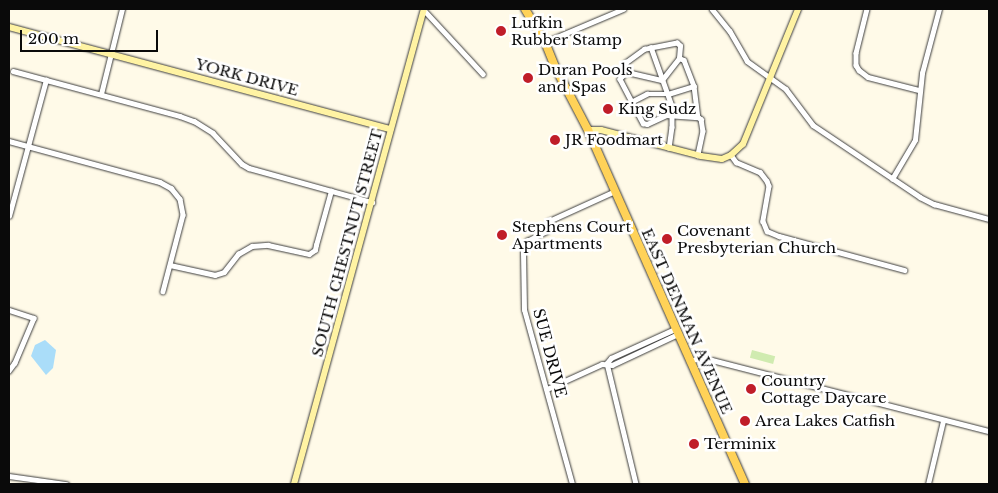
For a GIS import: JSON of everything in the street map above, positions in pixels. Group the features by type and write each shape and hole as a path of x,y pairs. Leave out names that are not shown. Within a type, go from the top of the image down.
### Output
{"main road":[{"name":"EAST DENMAN AVENUE","path":"525,9 545,42 555,67 588,130 676,331 746,484"}],"street":[{"path":"100,94 122,9"},
{"path":"545,42 619,9"},
{"path":"712,9 730,30 747,61 793,96 813,124 892,179 934,204 989,219"},
{"path":"588,130 601,130 698,155 722,159 731,155 743,144 798,9"},
{"path":"867,9 856,53 856,65 859,70 868,76 919,90"},
{"path":"892,179 915,140 918,122 919,90 938,9"},
{"path":"424,10 483,74"},
{"name":"SOUTH CHESTNUT STREET","path":"294,484 424,10"},
{"name":"YORK DRIVE","path":"9,27 391,129"},
{"path":"662,80 680,58 680,46 677,43 651,46 628,61 626,66 627,72 620,82 645,124 662,116 698,117"},
{"path":"651,46 668,94 673,115 669,148"},
{"path":"680,58 684,60 694,86 698,117 701,120 703,131 698,155"},
{"path":"13,71 194,121 213,133 242,164 249,168 372,202"},
{"path":"627,72 662,80"},
{"path":"9,216 46,80"},
{"path":"631,102 651,94 668,94 694,86"},
{"path":"9,141 160,182 171,188 180,200 183,215 163,291"},
{"path":"731,155 736,162 760,172 768,181 768,193 762,221 767,231 779,236 904,270"},
{"path":"170,265 215,275 224,272 238,254 252,246 268,245 309,254 316,245 331,191"},
{"name":"SUE DRIVE","path":"572,484 524,310 522,264 527,242 547,230 550,221 615,191"},
{"path":"9,310 34,318 15,363 9,371"},
{"path":"547,389 607,363 612,364 676,331"},
{"path":"690,361 704,358 943,421 989,431"},
{"path":"607,363 636,484"},
{"path":"928,484 943,421"},
{"path":"9,476 66,484"}],"green space":[{"path":"752,350 775,356 773,364 750,358"}],"water":[{"path":"45,340 56,350 53,368 46,375 31,356 35,345"}],"place":[{"name":"Lufkin Rubber Stamp","path":"501,31"},
{"name":"Duran Pools and Spas","path":"528,78"},
{"name":"King Sudz","path":"608,109"},
{"name":"JR Foodmart","path":"555,140"},
{"name":"Stephens Court Apartments","path":"502,235"},
{"name":"Covenant Presbyterian Church","path":"667,239"},
{"name":"Country Cottage Daycare","path":"751,389"},
{"name":"Area Lakes Catfish","path":"745,421"},
{"name":"Terminix","path":"694,444"}]}
